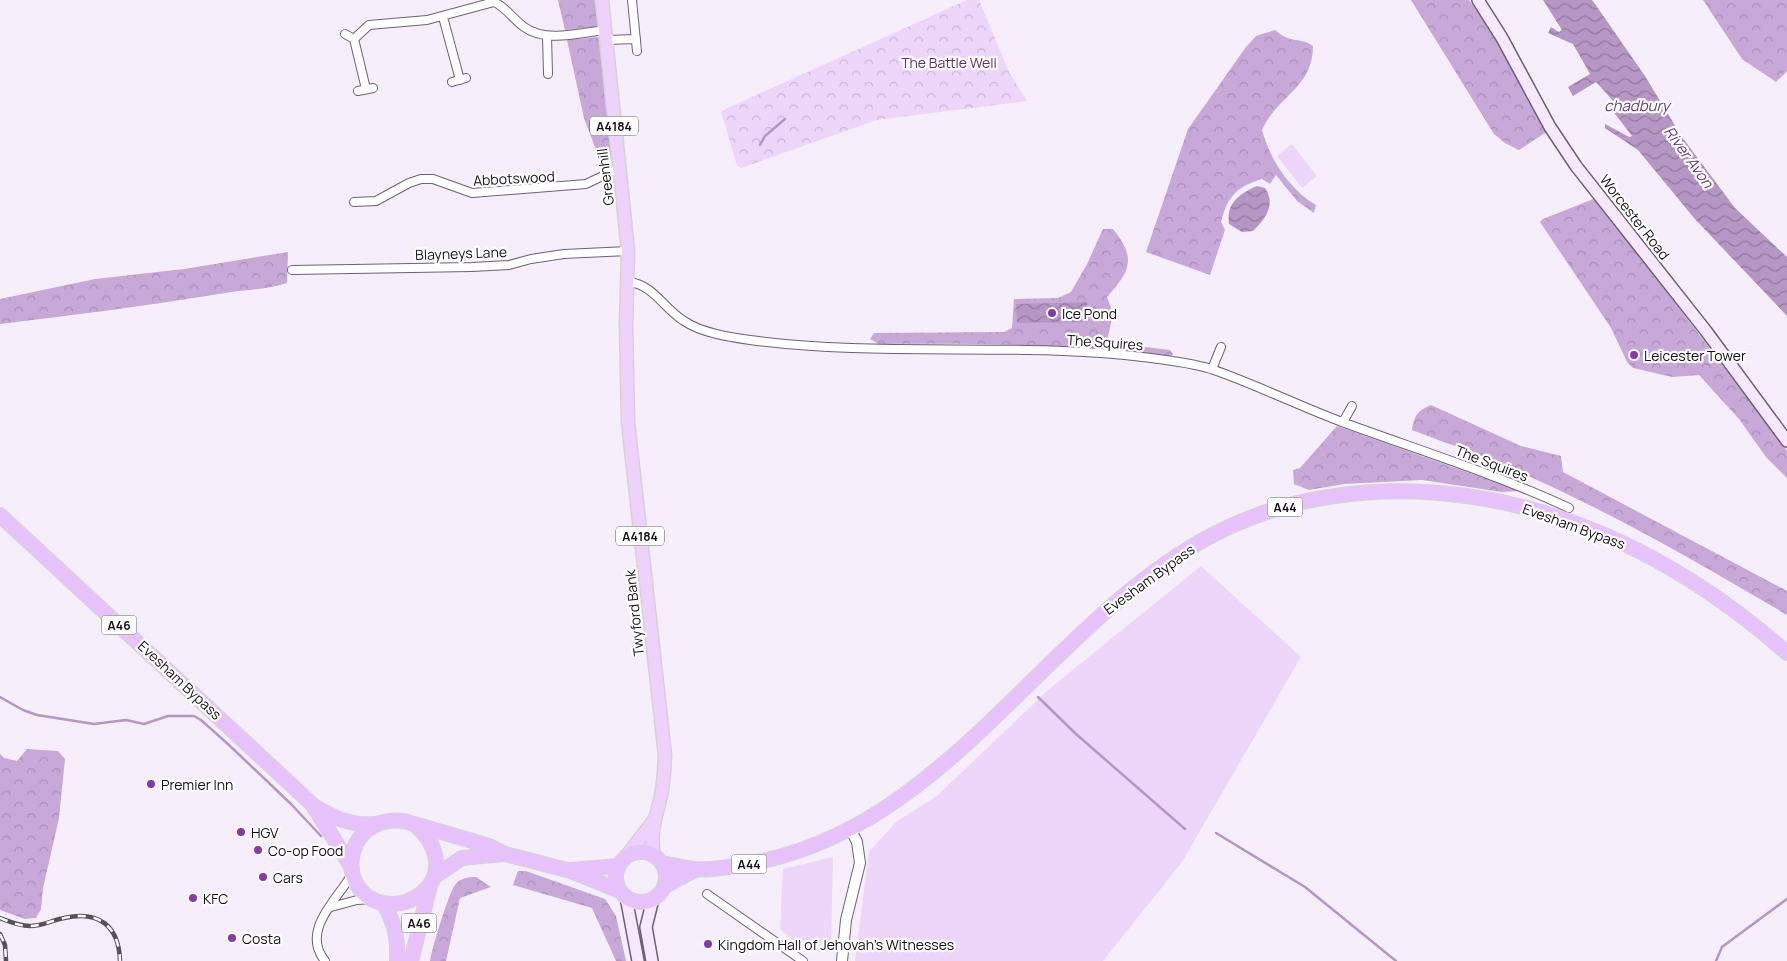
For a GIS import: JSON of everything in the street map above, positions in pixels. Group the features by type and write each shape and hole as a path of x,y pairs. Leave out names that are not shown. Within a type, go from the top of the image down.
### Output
{"highway":[{"name":"Evesham Bypass","path":"665,886 697,869 772,859 800,851 850,828 914,786 962,748 1109,606 1155,571 1199,542 1243,522 1276,509 1316,500 1364,492 1419,491 1486,499 1552,515 1632,547 1688,577 1728,604 1787,653"},
{"name":"Evesham Bypass","path":"0,515 314,806 342,821 362,825 375,824"},
{"path":"298,791 310,794 326,806 345,815 364,818 385,812 403,812 440,831"},
{"name":"Evesham Bypass","path":"314,806 352,870"},
{"path":"505,854 462,858 433,881 418,896 407,902 378,901 363,892 352,870 353,853 356,844 362,836 375,824 395,820 489,846 505,854 572,870 638,902 654,899 665,886 666,877 658,859 637,852 621,862 572,870"},
{"path":"415,825 431,841 435,853 433,881"},
{"name":"Evesham Bypass","path":"658,859 697,869"},
{"path":"621,862 616,878 623,894"},
{"name":"A46","path":"411,961 433,881"},
{"name":"A46","path":"378,901 390,914 396,930 397,961"}],"main road":[{"name":"Greenhill","path":"602,0 628,251"},
{"name":"Worcester Road","path":"1478,0 1502,38 1550,127 1576,166 1706,331 1787,440"},
{"name":"Twyford Bank","path":"628,251 629,282 626,326 628,422 665,755 660,798 654,820 652,839 658,859"},
{"name":"Twyford Bank","path":"621,862 654,820"},
{"path":"623,894 638,961"},
{"path":"652,961 646,927 654,899"}],"street":[{"path":"632,0 637,51"},
{"path":"354,39 368,25 443,17 494,2 501,5 533,33 547,36 606,35 636,39"},
{"path":"443,17 459,80"},
{"path":"345,34 354,39 365,89"},
{"path":"547,36 548,74"},
{"name":"Abbotswood","path":"354,202 376,200 421,179 433,179 466,193 472,193 586,184 619,168"},
{"name":"Blayneys Lane","path":"292,270 472,268 509,265 531,259 564,254 628,251"},
{"name":"The Squires","path":"629,282 643,284 650,289 664,305 684,322 702,329 748,339 853,349 1100,353 1150,358 1212,370 1343,422 1424,450 1569,508"},
{"path":"1212,370 1221,346"},
{"path":"1343,422 1352,406"},
{"path":"842,961 846,920 860,863 858,847 850,828"},
{"path":"325,961 317,940 319,923 331,907 352,870"},
{"path":"707,894 803,961"},
{"path":"331,907 357,900 378,901"}],"green space":[{"path":"558,0 597,0 600,26 565,30"},
{"name":"The Battle Well","path":"967,0 979,0 1009,72 1027,101 877,120 741,168 737,166 721,111"},
{"path":"1411,0 1469,0 1497,39 1548,131 1519,150 1505,143 1494,134"},
{"path":"1703,0 1787,0 1787,71 1776,82 1742,59"},
{"path":"1275,30 1281,35 1304,41 1313,46 1307,72 1301,82 1276,108 1262,130 1275,162 1297,191 1316,205 1314,213 1297,201 1276,175 1270,184 1262,179 1253,182 1240,189 1230,199 1221,222 1225,230 1210,275 1146,252 1188,129 1246,47 1256,36"},
{"path":"600,37 613,153 611,160 606,164 601,163 584,118 567,40"},
{"path":"1292,144 1317,176 1302,188 1277,156"},
{"path":"1596,198 1785,448 1787,451 1787,478 1766,457 1739,419 1699,375 1672,377 1633,368 1627,362 1611,328 1540,222 1543,219"},
{"path":"1103,229 1113,229 1121,239 1128,257 1128,264 1121,280 1107,297 1113,313 1108,337 1112,343 1170,350 1173,354 1170,357 1097,349 1024,345 879,344 870,339 874,333 1004,332 1012,328 1014,299 1058,298 1071,292 1087,264"},
{"path":"288,252 287,283 279,285 262,289 0,324 0,299 95,279 184,269"},
{"path":"1431,405 1521,446 1561,456 1563,472 1787,591 1787,615 1690,558 1590,505 1508,467 1412,430 1417,414"},
{"path":"1337,426 1520,491 1502,492 1422,480 1344,484 1309,490 1294,484 1293,470 1300,468"},
{"path":"1201,566 1301,657 1182,862 1103,961 855,961 869,852 896,822 937,796 1048,690"},
{"path":"27,749 58,751 65,759 59,818 43,888 41,909 36,918 25,919 0,910 0,754 4,758 17,761"},
{"path":"833,857 831,946 824,952 805,950 780,929 783,869"},
{"path":"518,871 526,871 605,899 616,916 626,961 616,961 592,908 513,885"},
{"path":"476,877 491,887 460,898 446,961 430,961 448,899 455,885 464,878"}],"water":[{"name":"chadbury","path":"1543,0 1592,0 1645,76 1682,137 1735,208 1787,257 1787,316 1694,218 1638,150 1605,128 1605,124 1629,137 1632,136 1609,106 1614,102 1596,82 1573,96 1568,87 1590,74 1573,44 1548,33 1551,27 1559,32 1562,30"},
{"path":"1257,186 1265,188 1268,194 1270,200 1268,211 1253,231 1242,232 1229,224 1230,210 1239,196"},
{"name":"Ice Pond","path":"1087,302 1087,322 1017,323 1016,304"}],"waterway":[{"path":"760,145 765,136 785,119"},
{"path":"0,697 23,710 37,715 94,724 126,720 144,724 168,716 194,716 229,745 291,804 321,836"},
{"path":"1038,697 1076,734 1185,829"},
{"path":"1216,833 1305,887 1396,961"},
{"path":"1716,961 1722,947 1787,899"}],"railway":[{"path":"0,918 18,925 30,926 76,916 87,916 97,919 105,923 116,938 120,961"},
{"path":"0,934 5,945 6,961"}],"place":[{"name":"Ice Pond","path":"1052,313"},
{"name":"Leicester Tower","path":"1634,355"},
{"name":"Premier Inn","path":"151,784"},
{"name":"HGV","path":"241,832"},
{"name":"Co-op Food","path":"258,850"},
{"name":"Cars","path":"263,877"},
{"name":"KFC","path":"193,898"},
{"name":"Costa","path":"232,938"},
{"name":"Kingdom Hall of Jehovah's Witnesses","path":"708,944"}],"water label":[{"name":"River Avon","path":"1689,157"}]}
